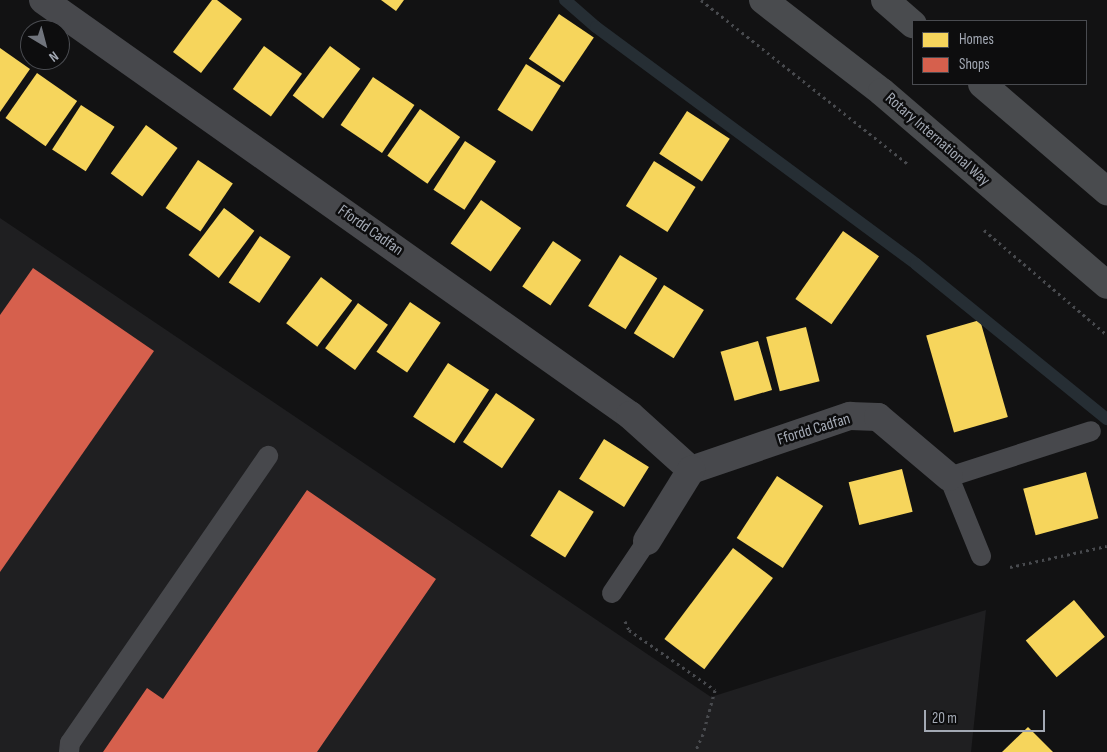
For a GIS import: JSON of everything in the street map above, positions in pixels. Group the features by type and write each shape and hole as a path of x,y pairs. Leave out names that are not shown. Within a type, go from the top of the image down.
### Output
{"main road":[{"name":"Rotary International Way","path":"763,0 882,92 1107,285"},
{"path":"885,0 912,23"},
{"path":"983,85 1107,191"}],"street":[{"name":"Ffordd Cadfan","path":"43,0 630,415 691,470 850,416 859,416 878,417 949,477"},
{"path":"647,541 691,470"}],"lane":[{"path":"981,556 949,477 1091,431"},
{"path":"69,752 70,743 268,456"},
{"path":"612,594 647,541"}],"path":[{"path":"701,0 912,168"},
{"path":"980,225 1107,335"},
{"path":"981,556 994,571 1107,546"},
{"path":"612,594 629,630 715,690 703,734 695,752"}],"shaded area":[{"path":"0,218 711,697 986,610 971,752 0,752"}],"building: Homes":[{"path":"212,0 217,0 242,19 201,73 173,52"},
{"path":"381,0 404,0 396,11"},
{"path":"559,14 594,37 564,82 529,59"},
{"path":"264,46 302,74 271,117 233,89"},
{"path":"330,46 360,69 323,118 293,96"},
{"path":"0,48 20,62 20,70 29,70 0,112"},
{"path":"526,64 561,86 532,132 497,110"},
{"path":"37,73 77,101 46,146 5,118"},
{"path":"373,77 414,105 382,153 341,125"},
{"path":"81,105 115,127 86,171 52,149"},
{"path":"420,109 460,137 427,184 387,156"},
{"path":"687,111 730,139 702,182 659,154"},
{"path":"146,125 178,148 142,196 111,174"},
{"path":"465,141 496,161 464,210 433,190"},
{"path":"198,160 233,183 200,232 166,208"},
{"path":"654,161 696,187 667,232 626,206"},
{"path":"481,200 521,228 491,272 451,243"},
{"path":"224,208 254,231 219,278 188,255"},
{"path":"843,231 879,256 831,324 795,299"},
{"path":"260,236 291,257 259,303 229,282"},
{"path":"553,241 581,260 550,306 522,287"},
{"path":"620,255 657,278 626,329 588,306"},
{"path":"321,277 352,300 317,347 286,323"},
{"path":"664,285 704,310 674,358 634,333"},
{"path":"410,302 441,323 407,372 376,352"},
{"path":"358,303 388,325 355,370 325,348"},
{"path":"980,320 1008,417 954,433 926,335"},
{"path":"806,327 820,381 780,391 766,337"},
{"path":"758,341 772,390 735,401 721,352"},
{"path":"448,363 489,390 454,443 413,417"},
{"path":"496,393 535,419 502,468 463,442"},
{"path":"604,439 649,467 624,507 579,479"},
{"path":"902,469 913,512 859,525 849,482"},
{"path":"1086,472 1098,518 1036,535 1023,489"},
{"path":"777,476 823,506 783,568 737,538"},
{"path":"559,490 594,512 565,558 530,536"},
{"path":"733,548 773,578 704,669 664,639"},
{"path":"1074,600 1105,637 1057,677 1026,640"},
{"path":"1028,727 1053,752 1002,752"}],"building: Shops":[{"path":"33,268 154,351 0,572 0,315"},
{"path":"307,490 436,579 317,752 103,752 147,688 163,699"}],"waterway":[{"path":"565,0 596,27 916,264 1107,419"}]}
